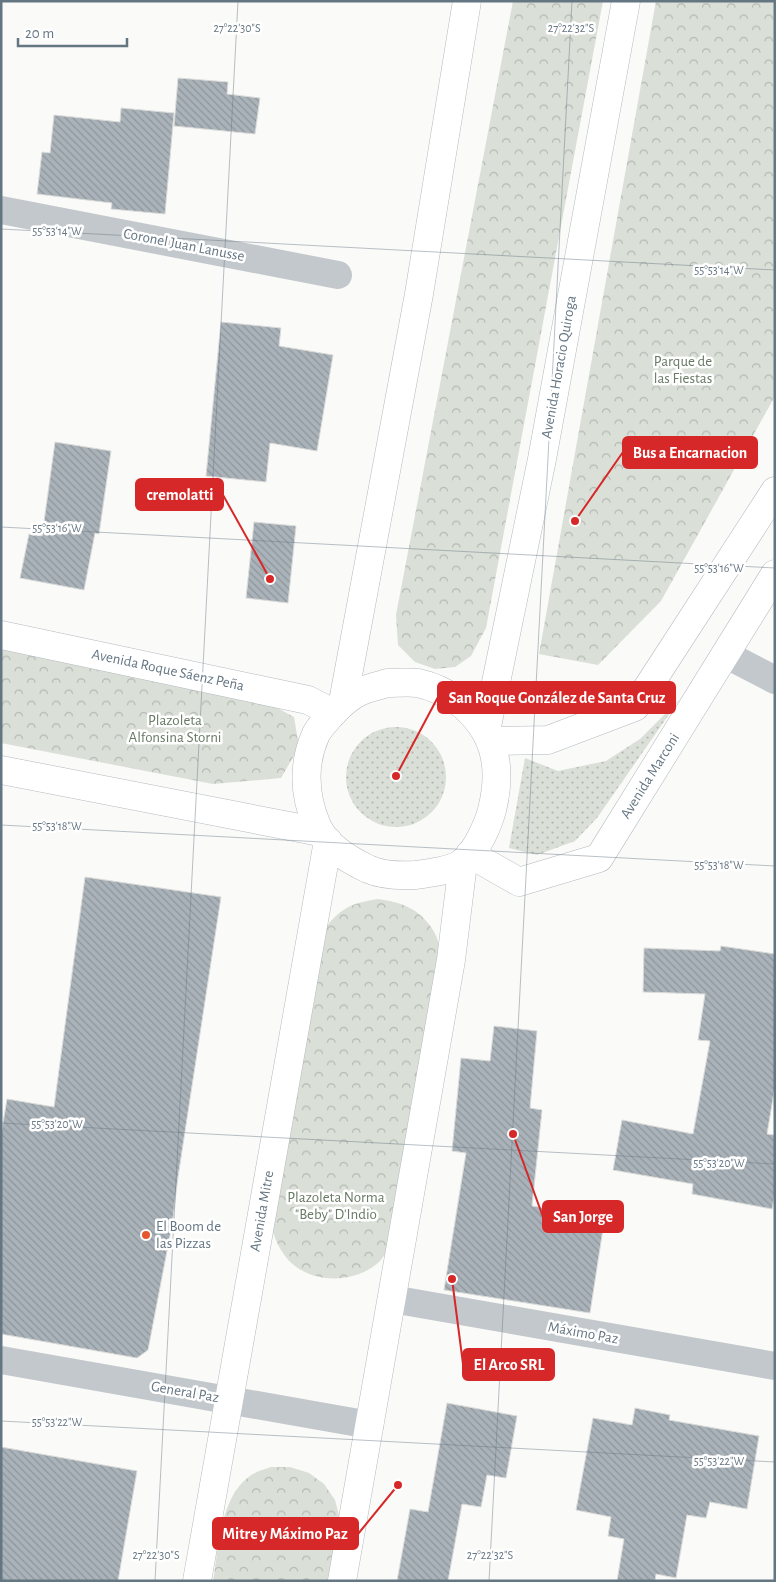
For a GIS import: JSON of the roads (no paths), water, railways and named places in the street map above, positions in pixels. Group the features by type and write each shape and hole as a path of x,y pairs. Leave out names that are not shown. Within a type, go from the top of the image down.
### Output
{"main road":[{"path":"338,708 419,294 467,1"},
{"name":"Avenida Horacio Quiroga","path":"489,736 626,1"},
{"path":"489,736 548,740 635,706 775,491"},
{"name":"Avenida Marconi","path":"466,859 519,882 599,858 775,574"},
{"name":"Avenida Roque Sáenz Peña","path":"1,635 338,708"},
{"path":"342,1581 451,960 466,859 480,840 490,816 497,790 497,763 489,736 471,712 447,694 418,683 387,683 359,692 338,708 316,733 307,760 306,789 313,817 324,836 349,860 375,872 403,876 431,873 466,859"},
{"path":"1,770 324,836"},
{"name":"Avenida Mitre","path":"197,1581 324,836"}],"street":[{"name":"Coronel Juan Lanusse","path":"1,210 338,275"},
{"path":"725,654 775,680"},
{"name":"Máximo Paz","path":"392,1299 775,1366"},
{"name":"General Paz","path":"1,1360 370,1424"}],"place":[{"name":"Bus a Encarnacion","path":"575,521"},
{"name":"cremolatti","path":"270,579"},
{"name":"San Roque González de Santa Cruz","path":"396,776"},
{"name":"San Jorge","path":"513,1134"},
{"name":"El Boom de las Pizzas","path":"146,1235"},
{"name":"El Arco SRL","path":"452,1279"},
{"name":"Mitre y Máximo Paz","path":"398,1485"}],"park label":[{"name":"Parque de las Fiestas","path":"683,370"},
{"name":"Plazoleta Alfonsina Storni","path":"175,728"},
{"name":"Plazoleta Norma \"Beby\" D'Indio","path":"336,1206"}]}
